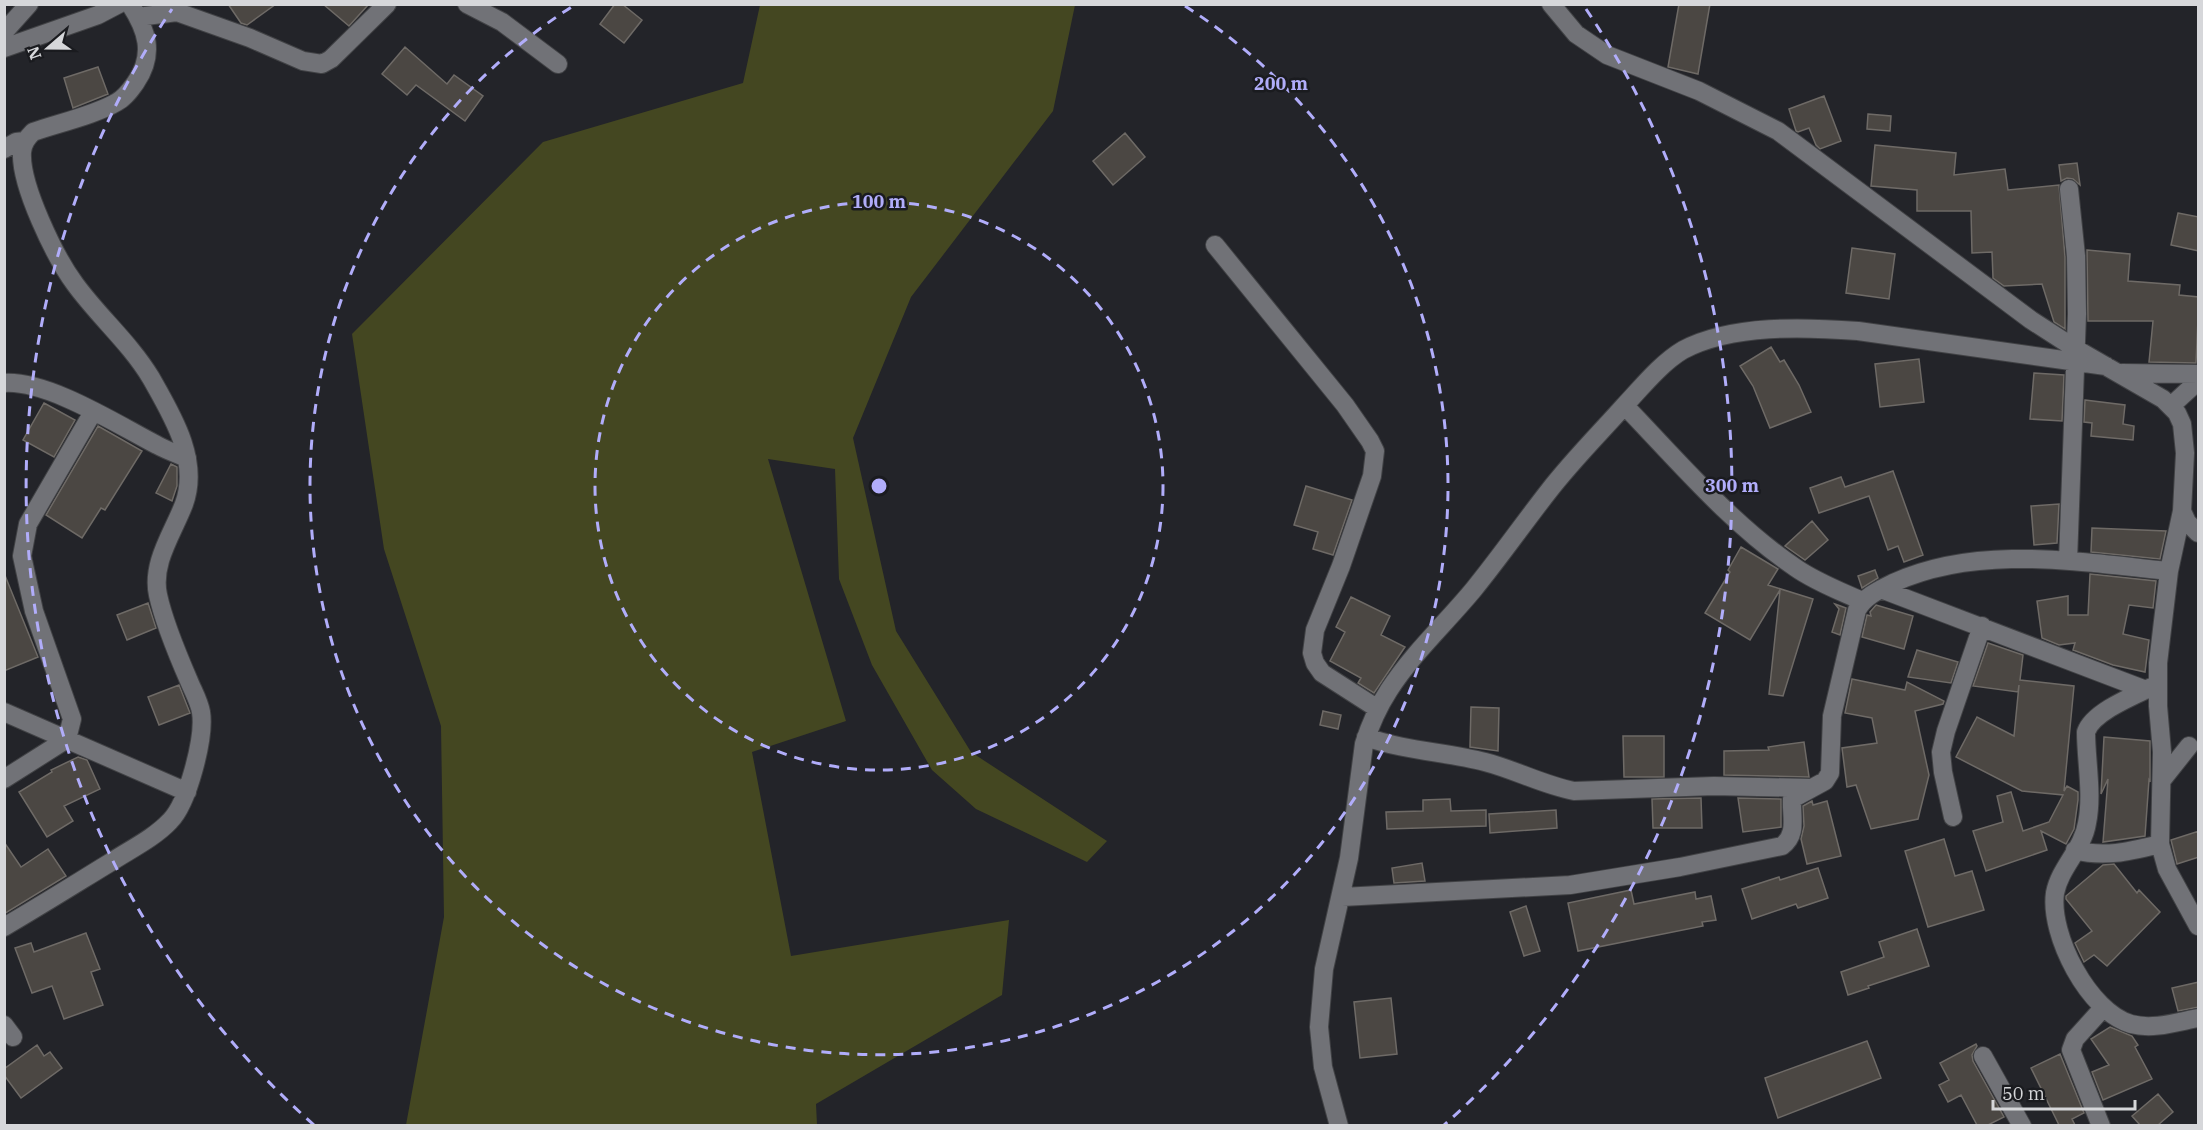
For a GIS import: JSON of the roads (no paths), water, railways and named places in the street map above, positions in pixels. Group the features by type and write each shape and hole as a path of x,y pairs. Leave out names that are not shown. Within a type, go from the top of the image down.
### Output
{"street":[{"path":"13,45 87,19 118,4"},
{"path":"4,927 140,844 174,816 187,792 198,748 201,713 163,611 157,581 158,569 167,542 184,502 189,470 187,458 176,427 150,377 131,350 75,284 54,247 35,208 26,177 22,161 25,141 33,132 111,105 129,92 144,67 149,49 147,35 134,11 177,12 314,64 322,64 332,59 387,4"},
{"path":"468,4 502,22 558,64"},
{"path":"1551,4 1575,34 1607,55 1699,91 1778,131 2076,356"},
{"path":"13,45 27,6"},
{"path":"4,32 27,6"},
{"path":"4,149 16,142 25,141"},
{"path":"2068,561 2076,356 2076,256 2069,189"},
{"path":"1215,245 1345,405 1375,451 1372,476 1341,566 1315,630 1312,653 1314,663 1322,673 1378,709"},
{"path":"1339,1125 1323,1067 1318,1027 1324,969 1342,897 1366,737 1378,709 1405,667 1510,545 1550,490 1625,406 1678,353 1699,344 1755,331 1818,328 1858,331 2076,356 2113,370 2171,406 2182,424 2185,472 2182,511 2169,571 2158,663 2152,687 2162,738 2160,844 2167,869 2199,926"},
{"path":"2113,370 2199,374"},
{"path":"2171,406 2199,381"},
{"path":"4,383 19,383 60,396 159,447 187,458"},
{"path":"1625,406 1716,499 1775,554 1798,570 1862,601"},
{"path":"4,779 68,740 72,719 34,611 22,556 28,524 93,412"},
{"path":"2182,511 2187,522 2199,533"},
{"path":"1342,897 1570,885 1680,867 1782,846 1791,837 1792,799 1824,781 1830,773 1832,716 1857,610 1862,601 1881,589 1931,568 1979,561 2068,561 2169,571"},
{"path":"1881,589 2152,687"},
{"path":"1953,816 1941,752 1982,626"},
{"path":"2152,687 2104,712 2088,724 2086,732 2087,824 2058,881 2054,903 2056,922 2062,942 2074,967 2095,1000 2103,1008 2121,1020 2142,1026 2165,1025 2199,1018"},
{"path":"4,712 187,792"},
{"path":"1366,737 1393,746 1499,766 1557,788 1574,791 1714,786 1811,788"},
{"path":"2162,738 2176,740 2194,749 2162,780"},
{"path":"2075,850 2100,855 2160,844"},
{"path":"2101,1125 2071,1050 2075,1039 2103,1008"},
{"path":"4,1019 7,1029"},
{"path":"1983,1056 2022,1125"}]}
